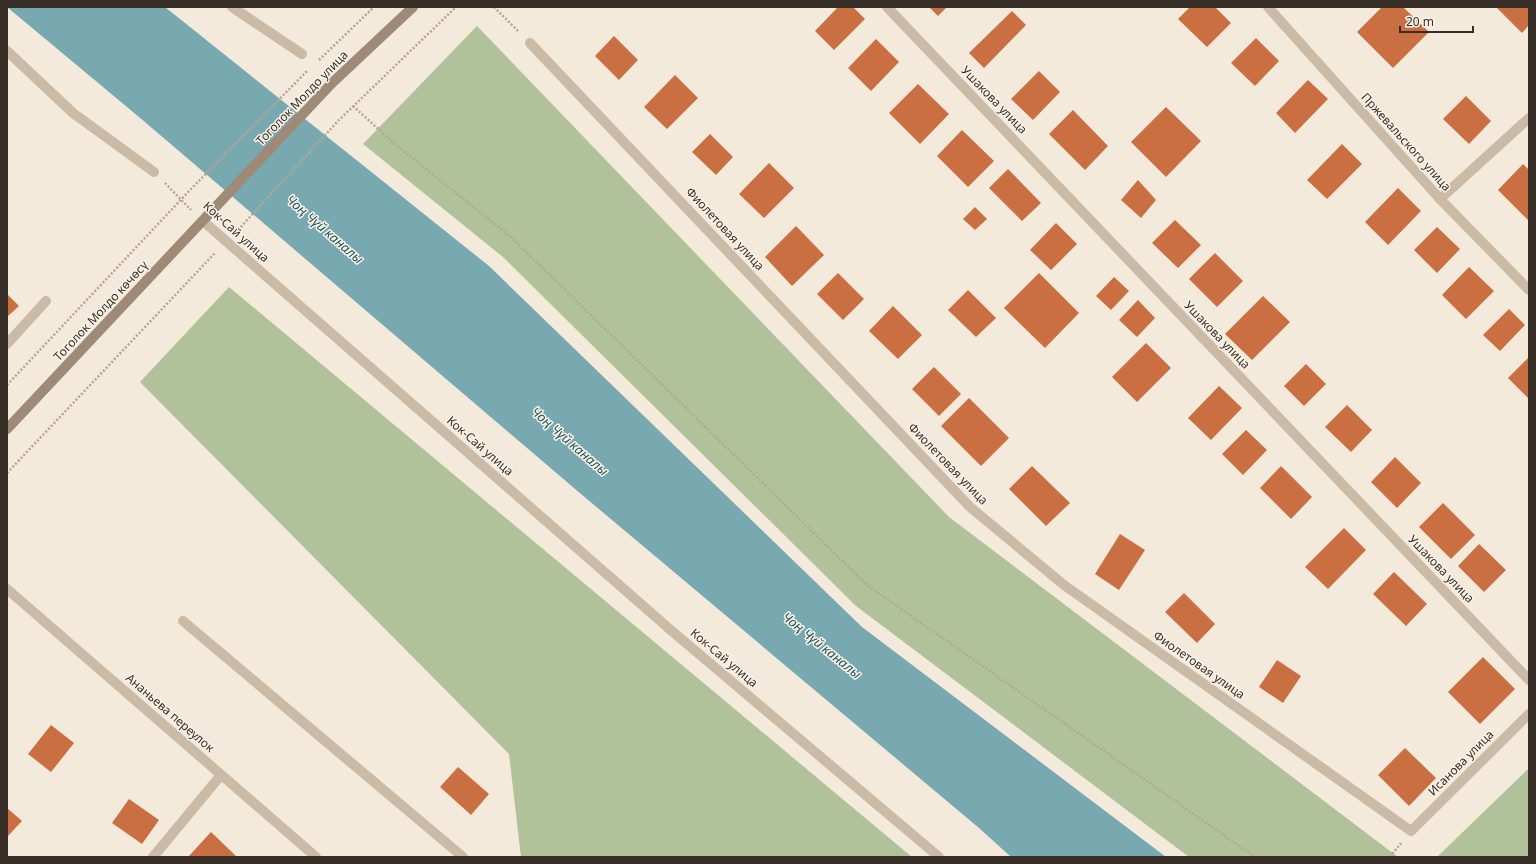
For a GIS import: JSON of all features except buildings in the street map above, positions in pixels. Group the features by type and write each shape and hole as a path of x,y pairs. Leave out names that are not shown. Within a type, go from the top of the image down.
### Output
{"main road":[{"name":"Тоголок Молдо улица","path":"213,210 324,92 413,7"},
{"name":"Тоголок Молдо көчөсү","path":"7,429 213,210"}],"street":[{"path":"232,7 302,54"},
{"name":"Ушакова улица","path":"887,7 1529,680"},
{"name":"Пржевальского улица","path":"1268,7 1440,199 1529,290"},
{"name":"Фиолетовая улица","path":"530,43 970,507 1064,585 1411,831"},
{"path":"7,51 73,112 154,172"},
{"path":"1440,199 1529,118"},
{"name":"Кок-Сай улица","path":"203,221 673,632 939,857"},
{"path":"7,344 46,301"},
{"name":"Ананьева переулок","path":"7,589 316,857"},
{"path":"183,621 463,857"},
{"name":"Исанова улица","path":"1411,831 1529,714"},
{"path":"153,857 221,775"}],"path":[{"path":"7,385 190,190 302,76 374,7"},
{"path":"7,473 235,233 338,121 456,7"},
{"path":"494,7 530,43"},
{"path":"302,54 314,65"},
{"path":"353,106 396,145 517,244 867,584 1255,857"},
{"name":"Кок-Сай улица","path":"154,172 203,221"}],"green space":[{"path":"477,26 949,517 1398,857 1189,857 856,606 503,257 363,144"},
{"path":"229,287 912,857 521,857 509,754 140,382"},
{"path":"1529,768 1529,857 1437,857"}],"water":[{"name":"Чоң Чүй каналы","path":"7,7 165,7 489,266 862,627 1166,857 1011,857 979,828 581,494 139,117"}]}
